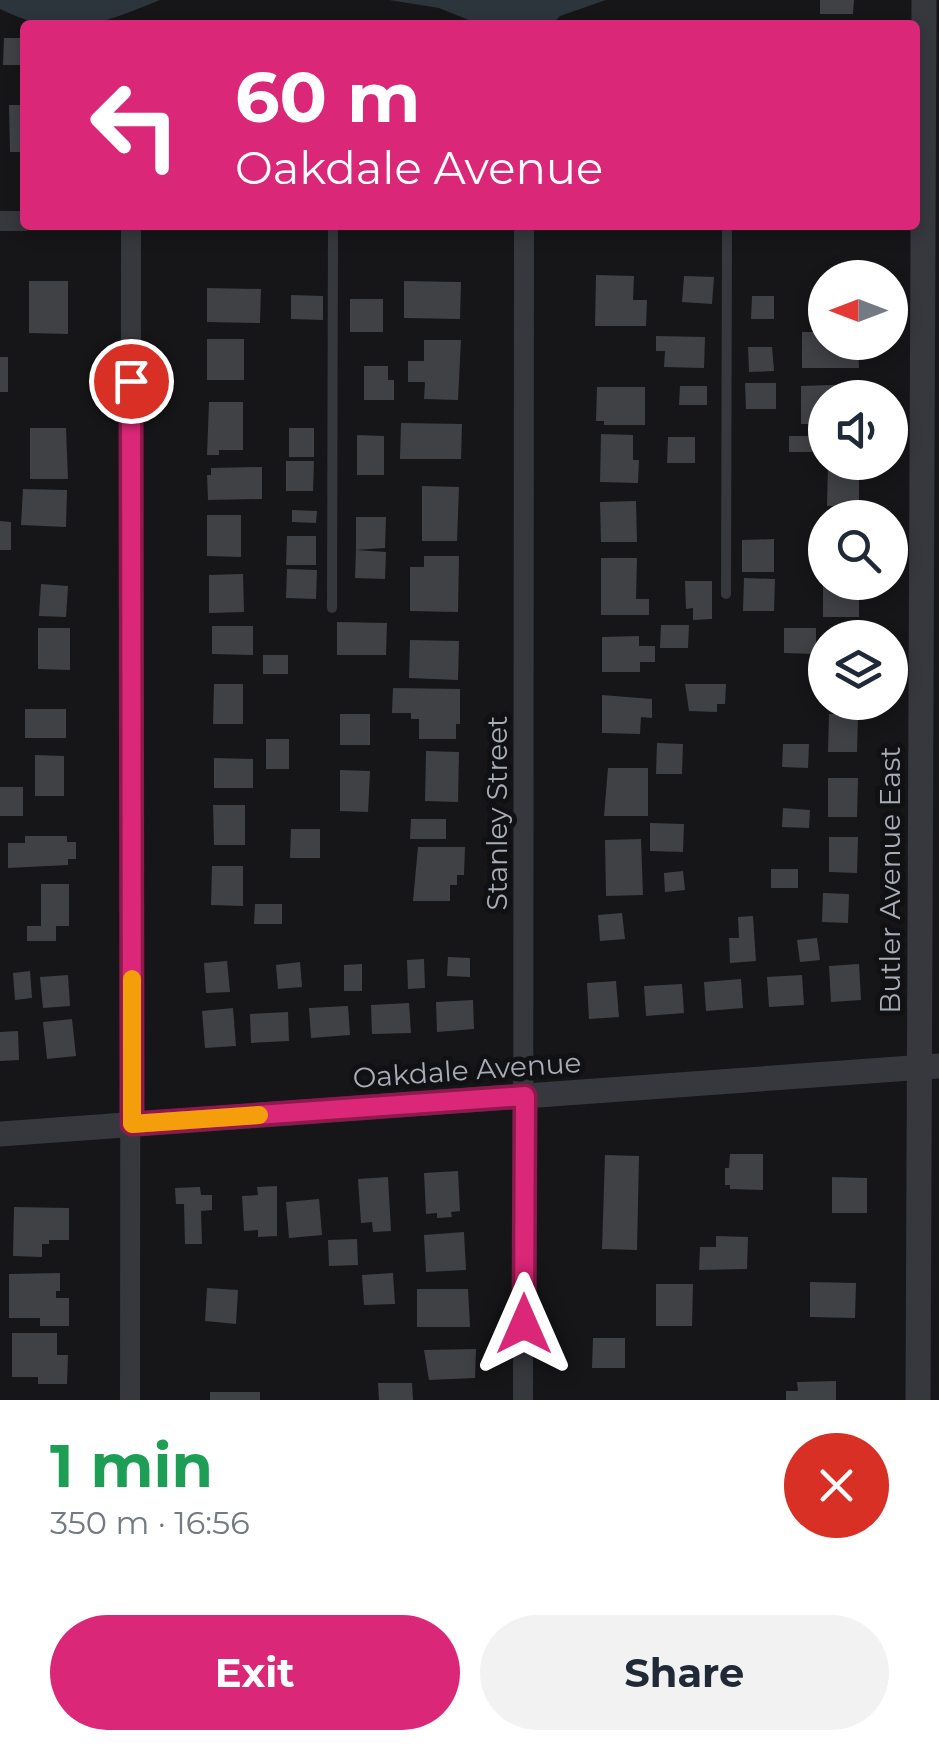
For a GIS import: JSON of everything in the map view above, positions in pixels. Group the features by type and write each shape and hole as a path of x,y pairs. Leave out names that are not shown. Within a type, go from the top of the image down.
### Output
{"street":[{"name":"Butler Avenue East","path":"920,178 924,0"},
{"path":"130,1400 131,230"},
{"name":"Stanley Street","path":"523,1400 524,230"},
{"name":"Butler Avenue East","path":"918,1400 929,1066 919,230"},
{"name":"Oakdale Avenue","path":"0,1134 929,1066"}],"lane":[{"path":"332,608 334,230"},
{"path":"726,594 727,230"}],"shaded area":[{"path":"0,0 160,0 105,20 27,20 0,9"},
{"path":"389,0 606,0 556,20 469,20 439,8"}],"building":[{"path":"820,0 854,0 853,14 820,14"},
{"path":"4,38 20,38 20,65 3,65"},
{"path":"9,105 20,105 20,152 10,152"},
{"path":"596,275 634,276 633,300 647,300 646,326 595,326"},
{"path":"684,276 714,277 712,304 682,302"},
{"path":"29,281 68,281 68,334 29,333"},
{"path":"404,281 461,282 460,319 404,318"},
{"path":"207,288 261,289 260,323 207,322"},
{"path":"291,295 323,296 323,320 291,319"},
{"path":"752,296 774,296 774,319 751,319"},
{"path":"350,299 383,299 383,332 350,332"},
{"path":"802,332 808,332 808,360 859,360 859,368 802,368"},
{"path":"656,336 705,337 704,368 664,367 665,351 656,351"},
{"path":"207,339 244,339 244,380 207,380"},
{"path":"424,340 461,340 458,400 424,399 425,382 408,382 408,361 424,361"},
{"path":"748,347 772,347 774,371 749,372"},
{"path":"0,357 8,357 8,392 0,392"},
{"path":"364,366 388,366 388,380 394,380 394,400 364,400"},
{"path":"745,383 776,383 776,409 746,409"},
{"path":"680,386 707,386 707,405 679,405"},
{"path":"801,386 808,386 808,424 801,424"},
{"path":"597,387 645,387 645,425 604,425 604,421 596,421"},
{"path":"209,402 243,402 243,450 219,450 219,455 207,455"},
{"path":"401,423 462,424 461,459 400,459"},
{"path":"30,428 66,428 68,479 30,479"},
{"path":"289,428 314,428 314,457 289,457"},
{"path":"601,434 633,435 633,460 639,460 638,483 600,482"},
{"path":"357,435 384,436 384,475 357,475"},
{"path":"789,436 808,436 808,452 789,452"},
{"path":"668,437 695,437 695,463 667,463"},
{"path":"286,461 314,461 313,491 286,491"},
{"path":"262,467 262,499 208,500 207,475 211,475 211,468"},
{"path":"828,480 859,480 859,500 827,500"},
{"path":"422,486 459,487 457,541 422,541"},
{"path":"23,489 67,490 66,527 21,525"},
{"path":"636,501 637,542 601,542 600,502"},
{"path":"292,510 317,511 316,523 292,522"},
{"path":"207,515 241,515 241,557 207,556"},
{"path":"356,517 386,517 385,548 356,550"},
{"path":"0,521 11,522 11,550 0,550"},
{"path":"287,536 316,536 316,565 286,565"},
{"path":"774,539 774,572 742,572 742,540"},
{"path":"356,550 386,552 385,579 355,578"},
{"path":"424,556 459,556 458,612 410,611 410,567 424,567"},
{"path":"601,558 637,558 636,599 649,599 649,615 601,615"},
{"path":"287,569 317,570 316,599 286,598"},
{"path":"243,574 244,612 209,613 209,575"},
{"path":"744,578 775,579 774,611 743,611"},
{"path":"685,581 712,581 712,619 693,620 693,608 686,609"},
{"path":"41,584 68,586 66,617 39,616"},
{"path":"823,600 859,600 859,617 823,617"},
{"path":"337,622 387,623 386,655 337,655"},
{"path":"661,625 689,625 688,648 660,648"},
{"path":"212,626 253,626 253,655 212,654"},
{"path":"38,628 70,628 70,670 38,669"},
{"path":"784,628 808,628 808,654 784,653"},
{"path":"639,636 639,646 655,646 655,662 640,662 640,672 602,672 602,637"},
{"path":"410,640 459,641 458,680 409,678"},
{"path":"263,655 288,655 288,674 263,674"},
{"path":"214,684 243,684 243,724 213,724"},
{"path":"685,684 726,684 725,704 717,704 717,712 689,711"},
{"path":"393,688 460,689 456,739 419,739 419,719 411,719 411,713 392,713"},
{"path":"602,695 652,699 652,718 641,717 640,734 602,733"},
{"path":"25,709 66,709 66,738 25,738"},
{"path":"340,714 370,714 370,745 340,745"},
{"path":"829,720 858,720 857,752 828,752"},
{"path":"266,739 289,739 289,769 266,769"},
{"path":"657,743 683,744 682,774 656,774"},
{"path":"783,744 809,744 808,768 782,767"},
{"path":"426,751 459,752 458,802 425,801"},
{"path":"35,755 64,756 64,796 35,796"},
{"path":"214,758 253,759 253,788 214,788"},
{"path":"608,768 648,768 648,816 604,816"},
{"path":"340,770 370,771 368,812 340,811"},
{"path":"828,778 858,778 857,817 828,817"},
{"path":"0,787 23,787 23,816 0,816"},
{"path":"213,805 245,805 245,845 214,845"},
{"path":"783,808 810,810 809,828 782,827"},
{"path":"411,819 446,819 446,839 410,839"},
{"path":"650,823 684,824 683,852 650,851"},
{"path":"291,829 320,829 320,858 290,858"},
{"path":"25,836 67,836 67,842 76,842 76,859 68,859 68,865 8,868 8,843 25,843"},
{"path":"829,837 858,837 857,873 829,872"},
{"path":"641,839 643,895 606,896 605,840"},
{"path":"418,847 465,847 464,875 457,875 457,885 450,885 450,901 413,901"},
{"path":"212,866 243,866 243,906 211,905"},
{"path":"771,869 798,869 798,888 771,888"},
{"path":"683,871 685,890 665,892 664,873"},
{"path":"41,884 69,884 69,926 56,926 56,941 27,941 27,926 41,926"},
{"path":"823,893 849,894 848,923 822,922"},
{"path":"255,904 282,904 282,924 254,924"},
{"path":"622,913 625,939 600,941 598,915"},
{"path":"753,916 756,961 730,963 729,938 739,938 738,917"},
{"path":"817,938 820,960 800,962 797,940"},
{"path":"448,957 470,958 470,977 447,976"},
{"path":"424,959 425,988 408,989 407,960"},
{"path":"227,961 230,992 206,993 204,963"},
{"path":"300,962 302,987 278,989 276,965"},
{"path":"362,964 362,991 344,991 344,965"},
{"path":"859,964 861,1000 831,1002 829,966"},
{"path":"30,971 32,998 15,1000 13,973"},
{"path":"68,975 70,1006 43,1008 40,977"},
{"path":"802,975 804,1005 769,1007 767,977"},
{"path":"741,979 743,1008 706,1011 704,982"},
{"path":"616,981 619,1017 589,1019 587,983"},
{"path":"682,984 684,1013 646,1016 644,986"},
{"path":"473,1000 474,1029 437,1032 436,1002"},
{"path":"409,1003 411,1033 372,1034 371,1005"},
{"path":"348,1006 350,1035 311,1038 309,1008"},
{"path":"233,1008 236,1046 205,1048 202,1011"},
{"path":"288,1012 289,1041 251,1043 250,1014"},
{"path":"72,1019 76,1056 47,1059 43,1022"},
{"path":"18,1031 19,1060 0,1061 0,1032"},
{"path":"730,1154 763,1154 763,1190 730,1189 730,1185 725,1185"},
{"path":"605,1155 639,1156 637,1250 602,1249"},
{"path":"458,1171 460,1211 451,1212 452,1217 426,1214 424,1173"},
{"path":"388,1177 391,1231 373,1232 372,1222 361,1223 358,1179"},
{"path":"832,1177 867,1178 867,1213 832,1213"},
{"path":"277,1186 277,1236 258,1237 258,1230 244,1231 242,1196 258,1195 257,1187"},
{"path":"200,1187 201,1195 212,1195 212,1210 201,1211 202,1244 185,1244 184,1204 176,1204 175,1188"},
{"path":"319,1199 322,1235 289,1238 286,1202"},
{"path":"14,1207 69,1208 69,1240 42,1244 42,1257 13,1256"},
{"path":"464,1232 466,1270 426,1272 424,1235"},
{"path":"716,1236 748,1237 747,1269 699,1270 700,1247 716,1247"},
{"path":"357,1239 358,1265 329,1266 328,1240"},
{"path":"60,1273 56,1298 69,1298 69,1326 40,1326 40,1318 9,1318 9,1274"},
{"path":"393,1273 395,1304 364,1305 362,1275"},
{"path":"810,1282 856,1283 855,1318 810,1317"},
{"path":"656,1284 693,1284 692,1326 656,1326"},
{"path":"207,1288 238,1290 236,1324 205,1321"},
{"path":"417,1289 468,1289 470,1327 417,1327"},
{"path":"12,1333 57,1333 57,1355 68,1355 67,1384 38,1384 38,1377 12,1377"},
{"path":"593,1338 625,1338 625,1368 592,1368"},
{"path":"476,1349 475,1378 429,1380 424,1350"},
{"path":"836,1381 836,1400 786,1400 786,1391 798,1391 797,1382"},
{"path":"378,1383 412,1383 413,1400 379,1400"},
{"path":"210,1392 260,1392 260,1400 210,1400"}],"slow traffic":[{"path":"132,979 132,1124 259,1115"}],"route":[{"path":"131,381 132,1124 525,1096 524,1324"}]}
